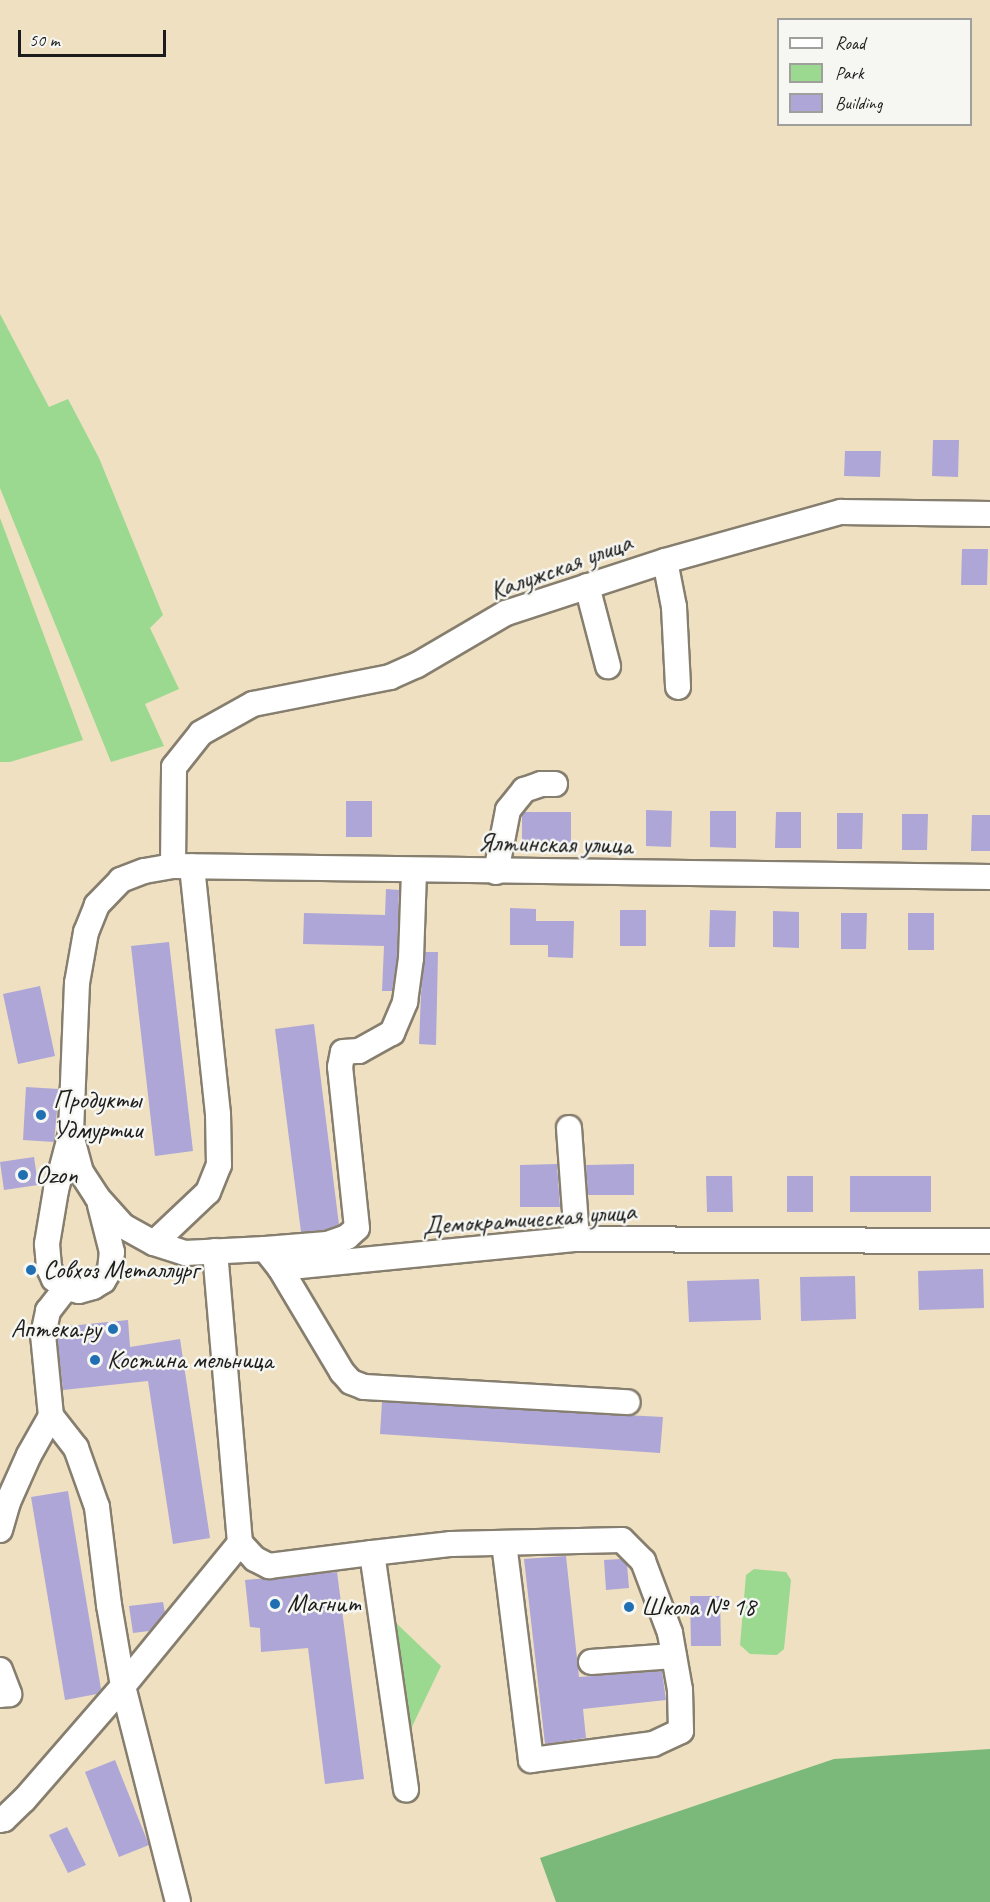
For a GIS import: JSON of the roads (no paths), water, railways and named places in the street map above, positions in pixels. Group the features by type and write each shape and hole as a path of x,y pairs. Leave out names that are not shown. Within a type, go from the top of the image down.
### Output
{"street":[{"name":"Калужская улица","path":"154,1243 208,1192 219,1165 218,1114 182,866 174,767 201,733 253,704 390,676 417,665 506,613 665,561 841,512 990,514"},
{"path":"665,561 674,607 678,687"},
{"path":"587,586 606,650 608,666"},
{"path":"496,872 508,810 524,790 541,784 555,784"},
{"name":"Ялтинская улица","path":"71,1134 77,983 86,932 97,905 121,880 144,871 182,866 414,871 990,877"},
{"path":"414,871 411,957 405,1002 392,1033 359,1051 344,1052 340,1067 357,1228 347,1237 273,1258 342,1372 351,1382 364,1387 628,1402"},
{"path":"569,1128 577,1239"},
{"path":"71,1134 81,1172 97,1197 111,1241 112,1252 110,1270 103,1281 79,1291 66,1288 54,1279 49,1268 47,1245 56,1190 71,1134"},
{"name":"Демократическая улица","path":"97,1197 123,1226 154,1243 185,1253 215,1251 273,1258 577,1239 990,1241"},
{"path":"215,1251 240,1543 255,1559 269,1566 451,1544 622,1540 644,1561 670,1633 680,1690 681,1731 653,1744 531,1760 504,1544"},
{"path":"66,1288 48,1311 43,1335 51,1416 76,1448 97,1507 109,1605 123,1686 178,1902"},
{"path":"0,1530 8,1502 29,1455 51,1416"},
{"path":"0,1820 24,1800 123,1686 240,1543"},
{"path":"372,1553 406,1790"},
{"path":"591,1662 674,1656"},
{"path":"0,1670 9,1694 0,1695"}],"place":[{"name":"Продукты Удмуртии","path":"41,1115"},
{"name":"Ozon","path":"23,1175"},
{"name":"Совхоз Металлург","path":"31,1270"},
{"name":"Аптека.ру","path":"113,1329"},
{"name":"Костина мельница","path":"95,1360"},
{"name":"Магнит","path":"275,1604"},
{"name":"Школа № 18","path":"629,1607"}]}
